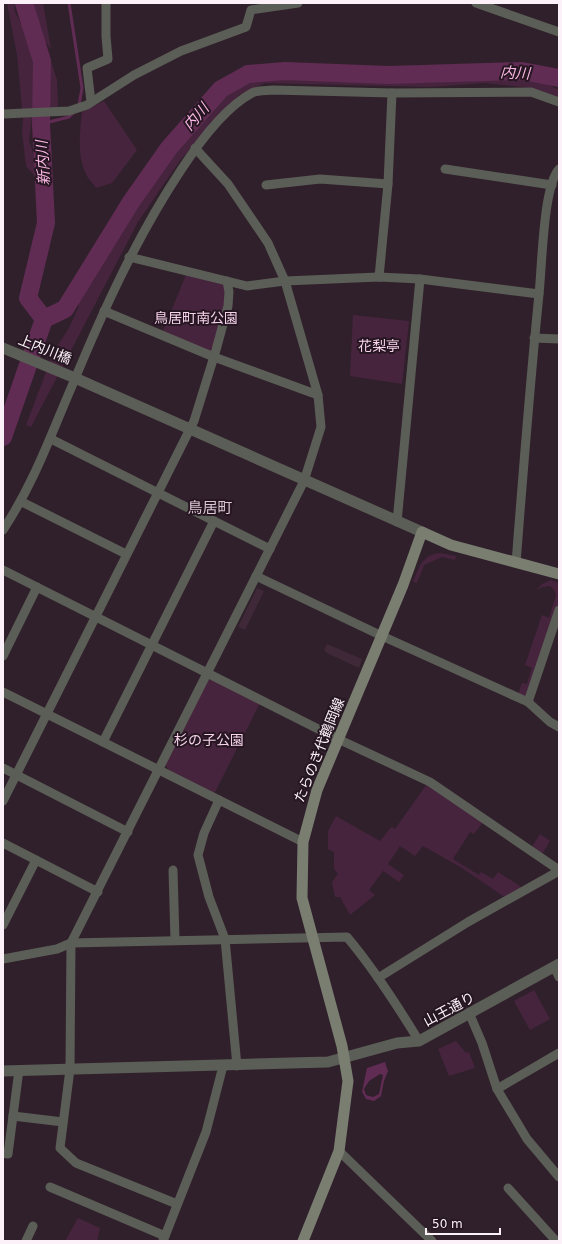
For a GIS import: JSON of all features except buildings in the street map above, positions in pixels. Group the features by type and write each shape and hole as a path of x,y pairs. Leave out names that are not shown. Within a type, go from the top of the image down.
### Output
{"main road":[{"path":"422,532 451,545 559,574"},
{"name":"たらのき代鶴岡線","path":"303,1241 339,1151 348,1081 344,1059 302,898 303,842 312,802 382,636 422,532"}],"street":[{"path":"91,102 87,68 108,59 106,3"},
{"path":"7,114 69,111 91,102 134,75 181,51 246,27 251,10 298,3"},
{"path":"481,4 559,32"},
{"path":"3,530 22,502 51,439 71,376 129,257 158,205 196,148 235,104 254,92 273,90 322,90 392,93 531,92 559,102"},
{"path":"379,277 388,184 392,93"},
{"path":"177,1204 76,1163 60,1148 70,1069 71,943 304,481 321,427 318,395 285,281 264,236 228,184 196,148"},
{"path":"445,169 552,185"},
{"path":"516,563 534,338 548,205 554,174 559,169"},
{"path":"266,185 320,179 388,184"},
{"path":"129,257 247,286 285,281 379,277 420,279 539,294"},
{"path":"397,522 420,279"},
{"path":"3,802 46,713 190,430 214,357 228,306 230,292 227,281"},
{"path":"104,310 214,357 318,395"},
{"path":"534,338 559,339"},
{"name":"上内川橋","path":"3,348 71,376 304,481 422,532"},
{"path":"51,439 270,549"},
{"path":"22,502 126,554"},
{"path":"103,742 214,521"},
{"path":"3,570 208,672 338,739 430,782 559,870 465,924 378,978"},
{"path":"256,576 382,636 528,702 550,722 559,727"},
{"path":"3,656 38,587"},
{"path":"528,702 559,610"},
{"path":"3,692 303,842"},
{"path":"3,768 128,832"},
{"path":"219,800 204,833 198,855 209,897 226,939 237,1066"},
{"path":"3,843 98,892"},
{"path":"3,925 36,860"},
{"path":"173,870 175,940"},
{"path":"3,959 57,949 71,943 347,937 400,1009 419,1041"},
{"name":"山王通り","path":"3,1071 237,1066 328,1062 344,1059 397,1043 419,1041 557,969"},
{"path":"470,1015 482,1044 497,1089 527,1139 559,1177"},
{"path":"497,1089 559,1053"},
{"path":"50,1187 164,1238 206,1132 223,1066"},
{"path":"3,1153 8,1154 19,1070"},
{"path":"13,1116 63,1122"},
{"path":"339,1151 432,1241"},
{"path":"508,1188 556,1241"},
{"path":"26,1241 33,1226"}],"shaded area":[{"path":"257,588 264,591 245,630 238,627"},
{"path":"327,644 362,659 359,668 327,653 324,650"},
{"path":"385,1062 388,1071 381,1096 374,1101 366,1099 362,1092 367,1068","holes":["380,1074 383,1075 379,1094 373,1097 366,1095 364,1089 369,1081"]}],"green space":[{"path":"7,3 14,3 15,12 31,42 38,70 29,140 37,167 34,175 26,166 22,132 23,119 17,55"},
{"path":"32,3 43,3 51,49 41,36"},
{"path":"50,58 57,80 58,109 49,108 45,70"},
{"path":"502,75 537,78 559,90 559,102 532,88 484,83 431,87 265,83 239,95 181,159 138,222 31,427 26,425 54,351 69,328 79,306 77,302 82,289 93,281 100,264 108,254 144,195 191,131 222,97 237,88 258,80 281,76 382,81"},
{"path":"104,101 137,150 112,183 96,188 87,176 82,165 80,150 80,127 82,112"},
{"name":"鳥居町南公園","path":"186,275 225,284 227,295 213,353 163,331"},
{"name":"花梨亭","path":"353,315 409,321 402,384 350,376"},
{"path":"440,553 456,556 455,560 442,557 424,565 417,583 413,582 422,562 429,556"},
{"path":"551,580 559,583 559,603 526,697 518,694 522,683 527,684 532,668 525,665 542,615 549,618 556,595 555,591 550,586 542,587 536,591 542,584"},
{"name":"杉の子公園","path":"213,679 260,703 214,794 169,771 165,764 207,680"},
{"path":"427,784 483,822 474,834 470,832 453,859 479,875 481,872 493,879 498,872 520,886 522,889 506,898 462,868 423,846 415,856 400,846 388,864 404,875 399,882 383,871 369,890 375,895 350,915 340,897 335,897 332,882 338,874 334,869 334,852 328,849 328,831 336,816 380,841 391,827 395,829"},
{"path":"540,834 550,841 542,854 531,848"},
{"path":"534,990 550,1019 530,1030 514,1001"},
{"path":"456,1041 466,1053 469,1052 475,1068 449,1076 438,1049"},
{"path":"78,1218 100,1228 97,1241 65,1241"}],"waterway":[{"name":"新内川","path":"24,3 42,61 41,124 46,223 28,298 44,319"},
{"path":"69,3 82,88 79,105"},
{"name":"内川","path":"3,437 44,319 65,309 131,202 169,148 221,89 248,74 285,71 389,75 522,71 559,78"},
{"path":"41,124 69,117 73,113"}],"district":[{"name":"鳥居町","path":"210,508"}]}
